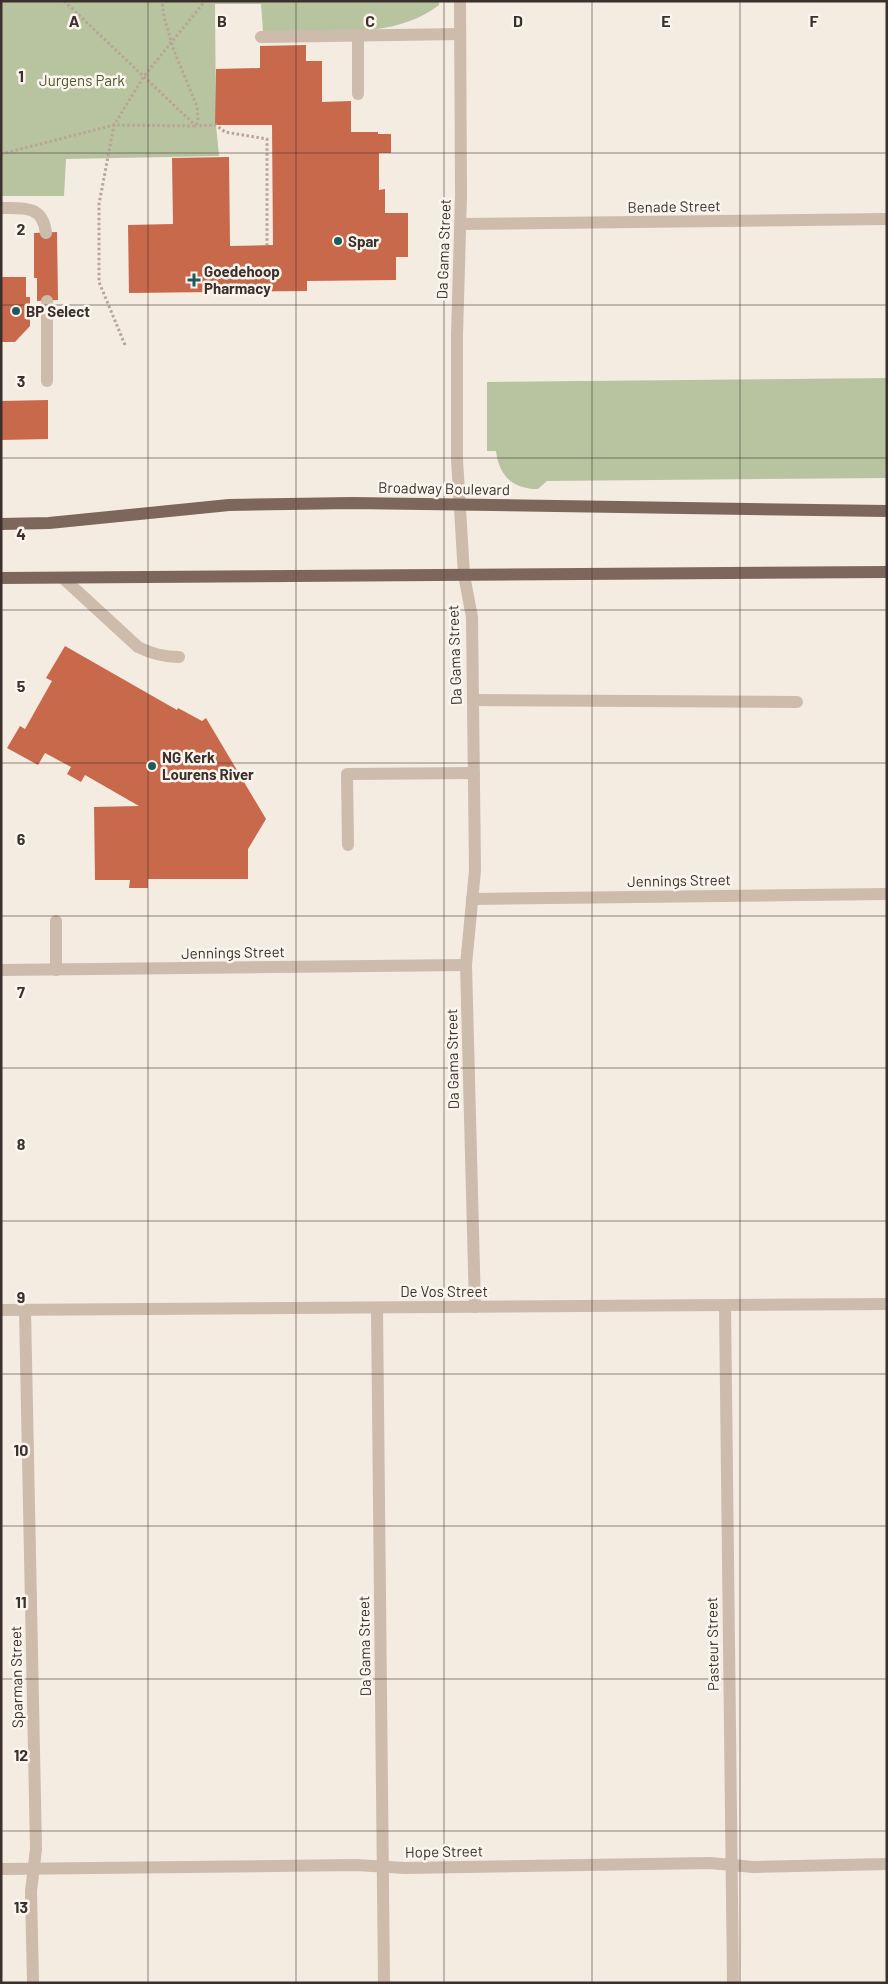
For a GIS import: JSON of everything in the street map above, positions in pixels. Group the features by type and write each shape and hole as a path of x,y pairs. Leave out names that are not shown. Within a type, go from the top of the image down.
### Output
{"main road":[{"name":"Broadway Boulevard","path":"1,524 49,523 229,505 352,503 887,511"},
{"path":"1,578 887,572"}],"street":[{"name":"Da Gama Street","path":"460,1 461,224 457,335 459,505 464,575 472,617 475,870 466,966 475,1307"},
{"path":"261,37 460,34"},
{"path":"358,36 358,94"},
{"path":"1,208 32,210 40,215 44,222 46,233"},
{"name":"Benade Street","path":"461,224 887,220"},
{"path":"47,301 47,381"},
{"path":"63,578 138,647 164,657 179,657"},
{"path":"473,700 797,702"},
{"path":"348,845 347,774 474,773"},
{"name":"Jennings Street","path":"472,899 887,894"},
{"path":"56,921 56,970"},
{"name":"Jennings Street","path":"1,970 466,966"},
{"name":"De Vos Street","path":"1,1310 887,1304"},
{"name":"Pasteur Street","path":"725,1306 733,1983"},
{"name":"Da Gama Street","path":"377,1308 384,1983"},
{"name":"Sparman Street","path":"25,1310 36,1849 32,1891 33,1983"},
{"name":"Hope Street","path":"1,1869 710,1864 753,1867 887,1864"}],"path":[{"path":"64,1 196,126"},
{"path":"162,1 171,43 186,84 197,106 198,121 196,126"},
{"path":"125,345 99,282 99,204 114,125 144,76 205,1"},
{"path":"1,154 114,125 216,125 225,132 267,139 267,246"}],"green space":[{"name":"Jurgens Park","path":"1,1 439,1 439,5 420,16 400,24 378,29 331,33 263,32 261,4 215,4 216,125 219,156 66,159 64,196 1,196"},
{"path":"887,378 887,478 547,481 538,489 521,487 515,484 504,474 496,451 487,451 487,382"}],"building":[{"path":"306,45 306,61 322,61 322,102 351,101 351,132 391,134 391,153 379,153 379,190 385,189 385,213 408,213 408,257 396,257 396,280 307,281 307,291 129,293 128,225 173,224 172,158 229,157 230,246 273,245 272,125 215,125 216,69 260,68 260,46"},
{"path":"57,232 58,300 37,301 37,278 34,278 34,233"},
{"name":"BP Select","path":"1,277 26,277 26,297 30,297 30,326 15,342 1,342"},
{"path":"48,400 48,439 1,440 1,401"},
{"name":"NG Kerk Lourens River","path":"65,646 177,710 178,708 202,721 206,718 266,819 248,849 248,879 148,879 148,888 129,888 130,880 95,880 94,807 139,806 85,775 81,782 67,774 71,767 45,753 38,765 7,748 20,726 25,729 52,681 46,678"}],"place":[{"name":"Spar","path":"338,241"},
{"name":"Goedehoop Pharmacy","path":"194,280"},
{"name":"BP Select","path":"16,311"},
{"name":"NG Kerk Lourens River","path":"152,766"}]}
